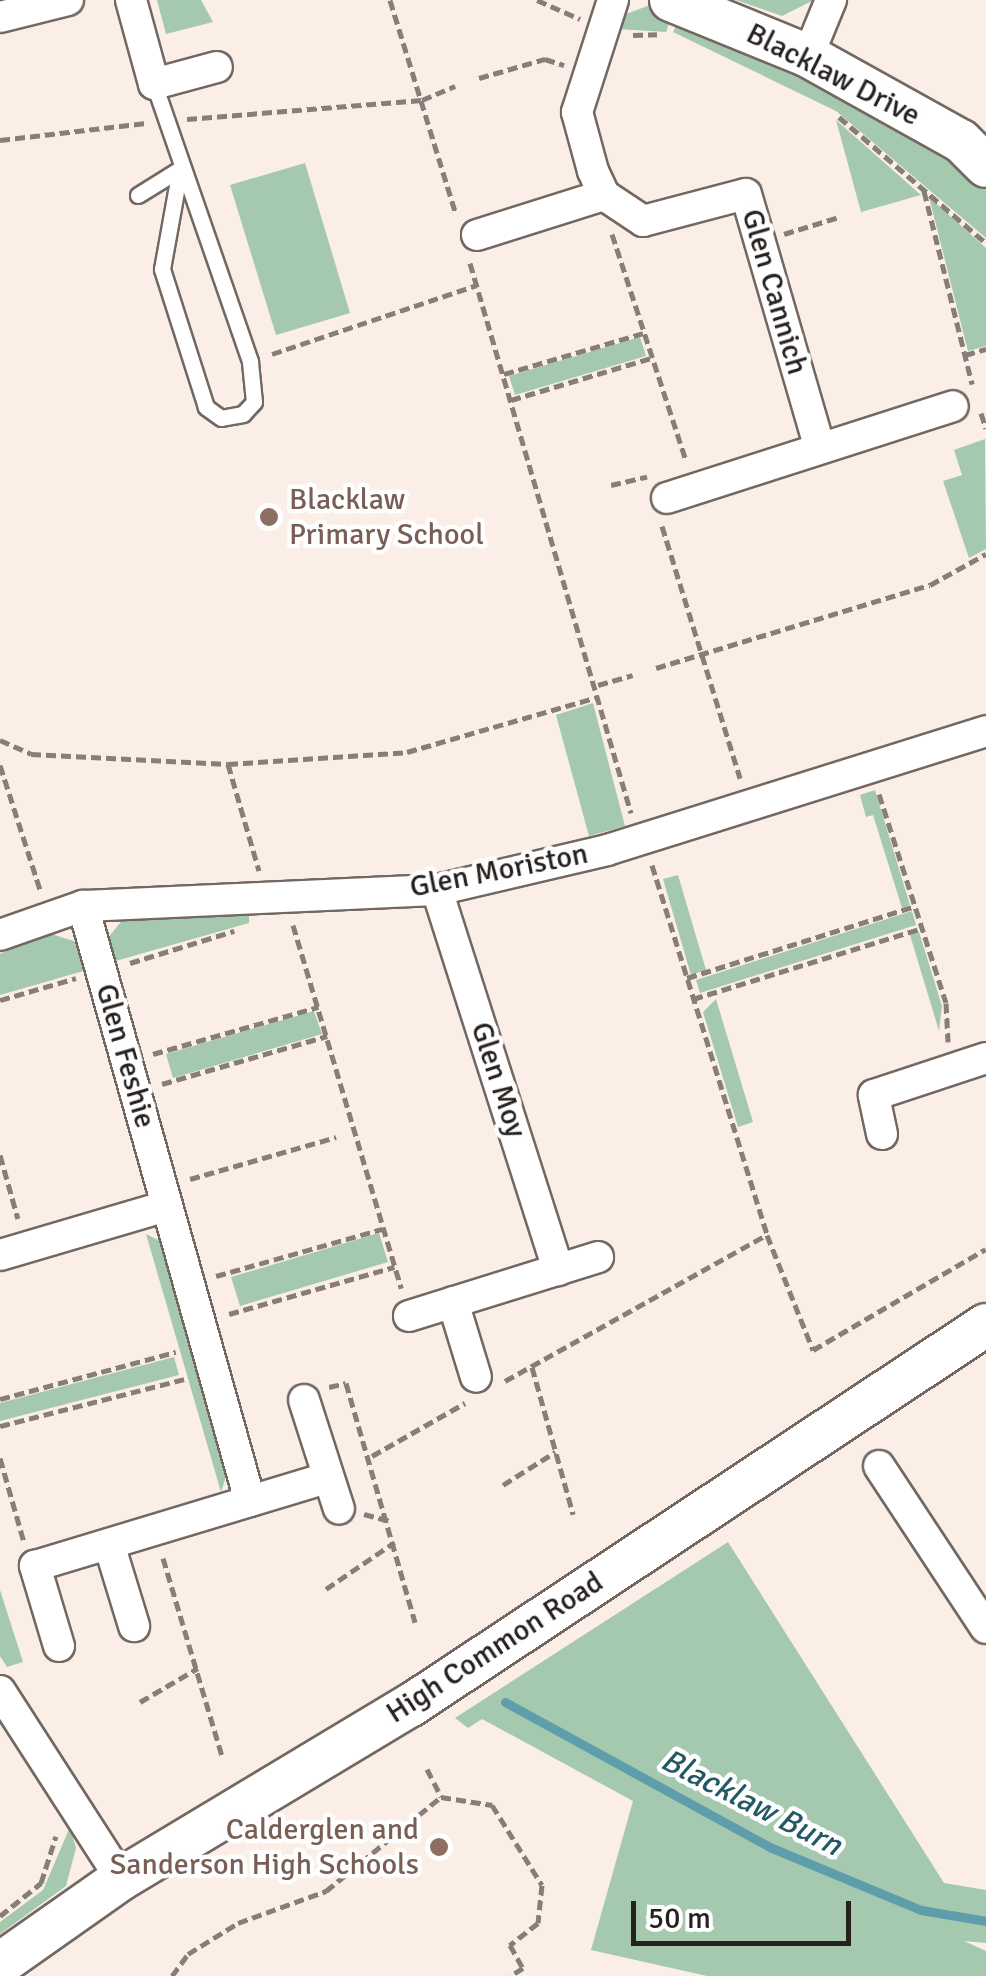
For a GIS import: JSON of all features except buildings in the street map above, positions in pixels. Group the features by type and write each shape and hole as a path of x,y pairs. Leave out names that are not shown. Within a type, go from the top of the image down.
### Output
{"street":[{"path":"0,17 68,0"},
{"path":"130,0 154,84 218,67"},
{"path":"468,238 610,200 578,112 586,72 613,0"},
{"path":"808,56 832,0"},
{"name":"Blacklaw Drive","path":"669,18 808,56 961,141 986,166"},
{"name":"Glen Cannich","path":"610,200 643,221 746,194 819,446"},
{"path":"668,498 952,406"},
{"name":"Glen Moriston","path":"0,935 48,915 83,906 268,907 437,890 639,838 986,731"},
{"name":"Glen Moy","path":"437,890 558,1270"},
{"name":"Glen Feshie","path":"83,906 250,1502"},
{"path":"882,1134 874,1094 986,1058"},
{"path":"13,1251 164,1196"},
{"path":"409,1316 598,1257"},
{"path":"453,1302 481,1388"},
{"name":"High Common Road","path":"0,1964 121,1880 411,1705 986,1325"},
{"path":"304,1400 338,1509"},
{"path":"879,1466 986,1628"},
{"path":"59,1646 35,1566 327,1478"},
{"path":"110,1544 134,1626"},
{"path":"4,1709 74,1803 121,1880"}],"lane":[{"path":"154,84 180,169 250,362 254,402 243,414 221,418 206,407 162,269 180,169"},
{"path":"138,194 180,169"}],"path":[{"path":"390,0 468,238 477,286 598,684 597,697 639,838 767,1234 812,1350 986,1249"},
{"path":"537,0 601,29 669,18"},
{"path":"479,78 546,60 586,72"},
{"path":"0,140 164,120 422,100 454,86"},
{"path":"835,114 986,243"},
{"path":"924,188 986,428"},
{"path":"610,200 612,238 652,358 668,498 701,655 749,804"},
{"path":"760,242 838,216"},
{"path":"250,362 477,286"},
{"path":"504,374 643,333"},
{"path":"965,355 986,349"},
{"path":"511,400 652,358"},
{"path":"612,485 647,474 668,498"},
{"path":"656,668 930,585 986,554"},
{"path":"598,684 633,675"},
{"path":"0,740 31,754 228,764 406,752 597,697"},
{"path":"228,764 268,907 318,1007 328,1036 409,1316"},
{"path":"0,766 48,915"},
{"path":"872,767 946,1003 944,1027 956,1068"},
{"path":"687,978 915,906"},
{"path":"0,1000 101,972 268,907"},
{"path":"693,1000 922,928"},
{"path":"126,1062 318,1007"},
{"path":"135,1092 328,1036"},
{"path":"164,1196 336,1137"},
{"path":"0,1155 13,1251"},
{"path":"190,1283 382,1229"},
{"path":"372,1456 481,1388 532,1366 767,1234"},
{"path":"202,1322 394,1266"},
{"path":"0,1399 176,1352"},
{"path":"532,1366 573,1514"},
{"path":"0,1426 184,1379"},
{"path":"304,1400 305,1394 346,1382 372,1456 414,1622"},
{"path":"504,1485 555,1452"},
{"path":"0,1458 35,1566"},
{"path":"154,1530 222,1756"},
{"path":"326,1589 396,1542"},
{"path":"140,1702 198,1668"},
{"path":"427,1769 441,1796"},
{"path":"172,1976 188,1954 238,1923 326,1890 441,1796 492,1805 542,1885 538,1923 510,1945 523,1968 510,1976"},
{"path":"0,1916 42,1883 62,1816 74,1803"}],"green space":[{"path":"157,0 201,0 213,22 166,34"},
{"path":"736,0 814,0 782,16"},
{"path":"650,5 672,15 666,32 617,29 626,14"},
{"path":"680,18 800,67 945,156 986,188 986,238 836,111 673,32"},
{"path":"836,120 921,195 861,212"},
{"path":"305,163 350,313 276,335 230,185"},
{"path":"929,197 986,248 986,346 968,351"},
{"path":"640,337 646,356 515,395 509,376"},
{"path":"985,439 986,549 969,558 943,481 962,475 954,450"},
{"path":"593,703 625,826 589,836 556,715"},
{"path":"875,790 910,905 902,908 873,815 866,817 860,795"},
{"path":"678,875 706,970 691,975 663,879"},
{"path":"912,911 916,925 700,993 696,980"},
{"path":"249,914 249,923 112,962 107,939 124,918"},
{"path":"919,932 942,1006 939,1031 910,935"},
{"path":"48,933 77,942 87,970 0,995 0,954"},
{"path":"716,999 753,1122 738,1127 703,1012"},
{"path":"314,1011 322,1034 173,1078 166,1054"},
{"path":"379,1233 388,1262 240,1306 231,1277"},
{"path":"146,1234 162,1242 229,1467 221,1492"},
{"path":"174,1357 179,1375 0,1421 0,1403"},
{"path":"728,1542 944,1883 986,1890 986,1943 964,1941 986,1951 986,1976 707,1976 591,1950 633,1801 482,1719 468,1728 455,1718"},
{"path":"0,1590 23,1662 7,1667 0,1656"},
{"path":"70,1827 76,1848 66,1886 0,1934 0,1922 43,1890"}],"waterway":[{"name":"Blacklaw Burn","path":"505,1702 772,1848 921,1910 986,1921"}],"place":[{"name":"Blacklaw Primary School","path":"269,517"},
{"name":"Calderglen and Sanderson High Schools","path":"439,1847"}]}
